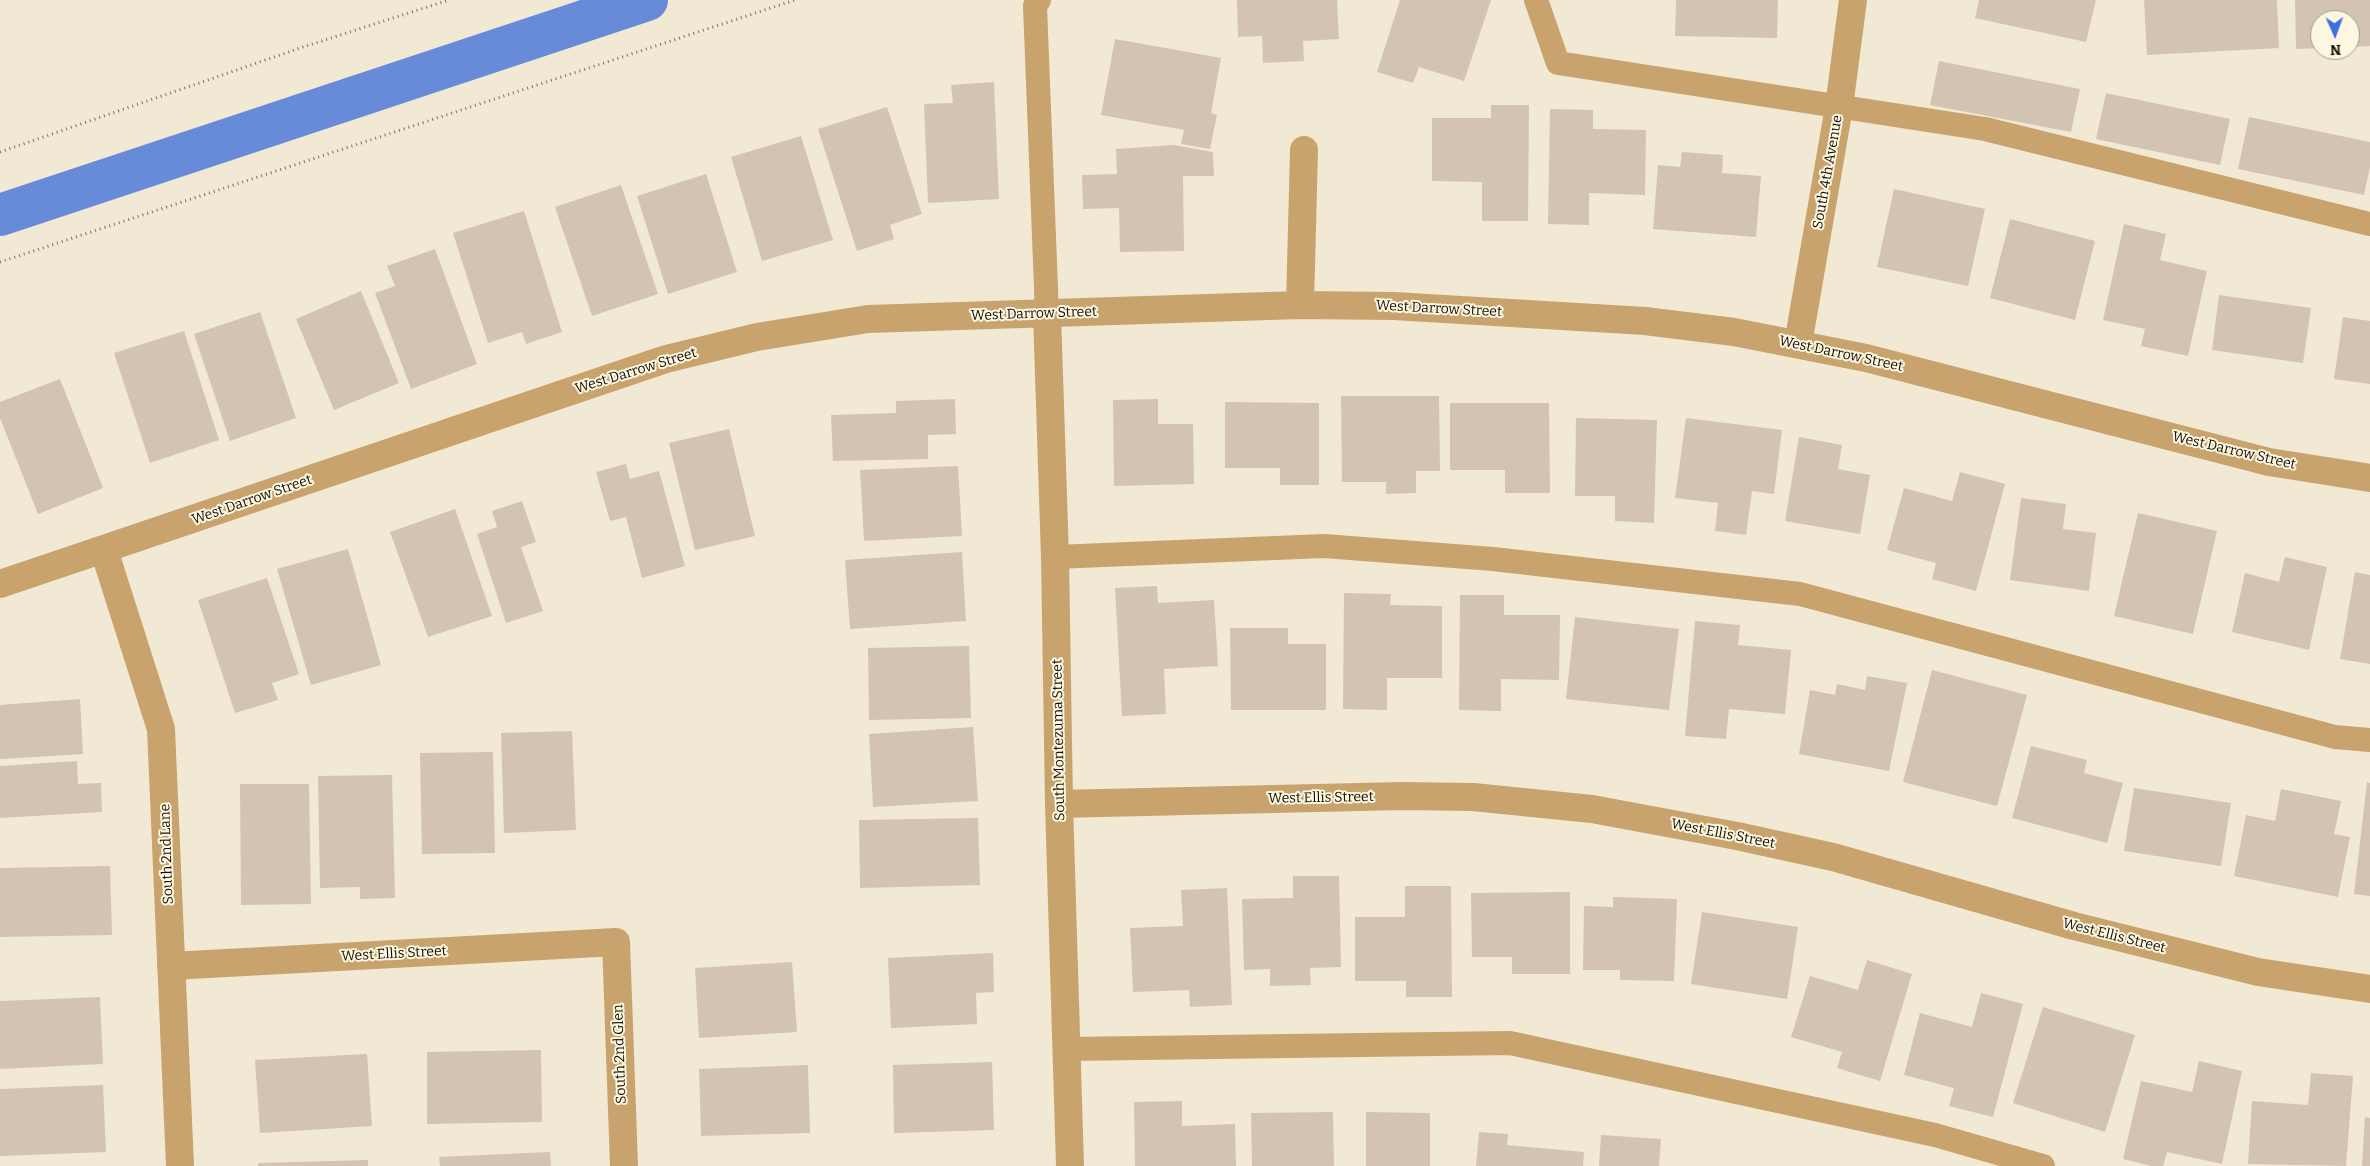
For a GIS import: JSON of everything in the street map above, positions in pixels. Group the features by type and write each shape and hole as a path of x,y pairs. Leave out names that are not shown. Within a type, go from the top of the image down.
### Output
{"street":[{"name":"South 4th Avenue","path":"1798,344 1839,107 1853,0"},
{"path":"1300,305 1304,150"},
{"name":"West Darrow Street","path":"0,584 684,355 756,337 868,319 1300,305 1394,306 1645,321 1734,332 1866,358 2269,462 2370,478"},
{"name":"South Montezuma Street","path":"1047,314 1070,1166"},
{"name":"South 2nd Lane","path":"104,550 161,730 180,1166"},
{"name":"West Ellis Street","path":"1060,804 1402,796 1473,797 1592,809 1737,836 1833,857 2074,926 2258,972 2370,989"},
{"name":"West Ellis Street","path":"171,966 616,942"},
{"name":"South 2nd Glen","path":"616,942 624,1166"}],"lane":[{"path":"1039,0 1035,6 1047,314"},
{"path":"1536,0 1558,63 1985,129 2370,224"},
{"path":"1055,557 1324,546 1493,559 1800,594 2334,737 2370,740"},
{"path":"1067,1049 1510,1043 1935,1135 2043,1166"}],"path":[{"path":"0,152 304,47 449,0"},
{"path":"0,262 795,0"}],"building":[{"path":"1237,0 1337,0 1339,39 1303,41 1304,61 1263,63 1262,36 1238,37"},
{"path":"1400,0 1491,0 1464,81 1419,67 1413,83 1377,72"},
{"path":"1676,0 1778,0 1777,38 1675,36"},
{"path":"1979,0 2096,0 2086,42 1975,18"},
{"path":"2144,0 2277,0 2279,48 2147,55"},
{"path":"2295,0 2370,0 2370,46 2360,46 2360,10 2310,10 2310,48 2296,49"},
{"path":"1115,39 1221,58 1211,113 1217,115 1210,149 1181,144 1184,130 1101,115"},
{"path":"1939,61 2080,89 2071,132 1930,105"},
{"path":"994,82 999,199 928,203 924,104 953,103 951,85"},
{"path":"2106,93 2230,119 2220,165 2096,139"},
{"path":"1491,105 1529,105 1528,221 1482,221 1482,182 1432,181 1432,118 1491,118"},
{"path":"887,107 922,214 890,225 894,239 857,251 818,129"},
{"path":"1550,109 1593,110 1593,129 1646,130 1645,195 1589,193 1589,225 1548,224"},
{"path":"2249,117 2370,142 2370,167 2364,195 2238,169"},
{"path":"801,136 833,240 762,261 731,157"},
{"path":"1174,145 1213,152 1214,176 1183,176 1184,251 1120,252 1119,208 1083,209 1082,175 1117,174 1116,149"},
{"path":"1682,152 1723,155 1722,173 1761,176 1756,237 1653,229 1658,165 1680,167"},
{"path":"706,174 737,272 668,294 637,196"},
{"path":"621,185 658,294 592,316 555,207"},
{"path":"1894,189 1985,209 1968,286 1877,267"},
{"path":"524,211 562,332 526,344 522,332 488,343 453,233"},
{"path":"2010,219 2095,241 2075,320 1990,298"},
{"path":"2124,224 2166,234 2160,260 2207,271 2188,356 2141,346 2145,329 2103,320"},
{"path":"435,249 477,364 411,389 375,293 395,286 387,266"},
{"path":"361,291 399,383 334,410 296,319"},
{"path":"2219,295 2311,308 2303,363 2212,350"},
{"path":"260,312 296,418 230,441 194,334"},
{"path":"2343,317 2370,321 2370,384 2334,379"},
{"path":"184,331 219,440 150,463 114,353"},
{"path":"60,379 103,488 38,514 0,418 0,402"},
{"path":"1341,396 1439,396 1440,471 1416,471 1416,493 1386,494 1386,482 1342,482"},
{"path":"955,399 956,434 928,435 928,459 833,461 831,415 896,413 896,401"},
{"path":"1158,399 1158,424 1193,424 1194,484 1114,486 1113,400"},
{"path":"1225,402 1319,403 1319,485 1280,485 1280,468 1225,468"},
{"path":"1450,403 1549,403 1550,493 1505,493 1505,470 1450,470"},
{"path":"1576,418 1657,420 1654,523 1615,521 1615,496 1575,496"},
{"path":"1686,418 1782,430 1774,494 1752,491 1746,535 1715,531 1718,503 1675,498"},
{"path":"729,429 755,536 695,550 669,443"},
{"path":"1799,437 1842,445 1838,469 1870,475 1860,534 1785,521"},
{"path":"626,464 630,479 659,471 685,566 642,578 626,517 610,521 596,472"},
{"path":"958,466 962,536 864,541 860,470"},
{"path":"1960,472 2005,484 1976,591 1932,579 1936,563 1887,550 1904,488 1952,501"},
{"path":"2021,498 2066,504 2063,529 2096,533 2089,591 2010,580"},
{"path":"522,501 536,542 521,547 543,611 506,623 477,534 497,527 492,511"},
{"path":"455,509 492,616 428,637 390,532"},
{"path":"2138,513 2217,531 2193,634 2114,616"},
{"path":"348,549 381,665 311,685 277,569"},
{"path":"962,552 966,621 850,629 845,560"},
{"path":"2285,557 2327,567 2309,650 2232,632 2245,573 2279,582"},
{"path":"2355,572 2370,575 2370,664 2340,659"},
{"path":"267,578 299,674 272,683 278,700 235,713 198,600"},
{"path":"1157,586 1158,603 1214,600 1218,666 1164,669 1166,714 1122,716 1115,588"},
{"path":"1344,593 1391,594 1390,605 1442,606 1442,678 1387,678 1387,710 1343,709"},
{"path":"1460,595 1504,595 1504,615 1560,615 1559,680 1501,679 1501,711 1459,710"},
{"path":"1575,617 1679,629 1669,710 1566,699"},
{"path":"1695,621 1740,625 1738,645 1791,650 1785,714 1729,709 1726,739 1685,736"},
{"path":"1230,628 1288,628 1288,644 1326,644 1326,710 1231,710"},
{"path":"969,646 971,718 869,720 868,648"},
{"path":"1932,670 2027,695 1997,806 1903,782"},
{"path":"1867,676 1907,683 1889,771 1799,754 1810,690 1835,695 1837,684 1865,690"},
{"path":"80,699 83,754 0,759 0,705"},
{"path":"973,727 978,801 873,807 869,734"},
{"path":"572,731 576,830 504,833 501,733"},
{"path":"2031,746 2087,760 2084,773 2123,783 2107,843 2012,818"},
{"path":"493,752 495,853 422,854 420,753"},
{"path":"77,761 78,784 101,783 102,812 0,818 0,766"},
{"path":"392,775 395,898 360,899 360,887 320,888 318,776"},
{"path":"2367,782 2370,783 2370,896 2354,894"},
{"path":"240,784 309,784 311,904 241,905"},
{"path":"2134,788 2231,803 2221,866 2124,851"},
{"path":"2281,789 2341,801 2334,834 2350,837 2338,897 2234,876 2246,815 2275,821"},
{"path":"978,818 980,885 860,888 859,820"},
{"path":"110,866 112,935 0,937 0,868"},
{"path":"1293,876 1339,876 1341,967 1310,968 1311,985 1270,986 1270,969 1244,970 1242,899 1293,898"},
{"path":"1405,886 1451,886 1452,997 1406,997 1406,981 1355,981 1355,917 1405,917"},
{"path":"1227,888 1232,1005 1190,1007 1189,990 1133,992 1130,928 1183,926 1181,890"},
{"path":"1570,892 1570,974 1512,974 1512,957 1472,957 1471,893"},
{"path":"1613,897 1677,899 1674,981 1620,980 1620,970 1583,970 1584,906 1613,907"},
{"path":"1702,912 1798,927 1787,999 1691,984"},
{"path":"993,953 994,992 976,993 977,1024 891,1028 888,958"},
{"path":"1867,960 1912,974 1880,1081 1837,1068 1842,1052 1791,1037 1810,976 1858,990"},
{"path":"792,962 797,1032 699,1038 695,968"},
{"path":"1981,993 2023,1004 1993,1117 1949,1106 1954,1088 1904,1075 1920,1013 1972,1027"},
{"path":"100,997 103,1064 0,1069 0,1001"},
{"path":"2043,1007 2135,1035 2105,1132 2013,1103"},
{"path":"541,1050 542,1122 427,1124 427,1052"},
{"path":"367,1054 372,1126 260,1133 255,1060"},
{"path":"2199,1061 2242,1071 2222,1164 2167,1152 2163,1166 2151,1166 2123,1159 2141,1081 2192,1092"},
{"path":"992,1062 994,1130 894,1133 893,1065"},
{"path":"808,1065 810,1133 701,1136 699,1069"},
{"path":"2311,1073 2353,1076 2346,1166 2248,1164 2252,1101 2308,1105"},
{"path":"103,1085 106,1152 0,1156 0,1089"},
{"path":"1182,1101 1182,1126 1235,1124 1236,1166 1135,1166 1134,1102"},
{"path":"1333,1112 1334,1166 1252,1166 1251,1113"},
{"path":"1366,1112 1430,1113 1430,1166 1366,1166"},
{"path":"2365,1117 2370,1118 2370,1166 2362,1166"},
{"path":"1479,1132 1508,1134 1507,1145 1584,1152 1583,1166 1476,1166"},
{"path":"1601,1135 1661,1139 1659,1166 1599,1166"},
{"path":"550,1152 551,1166 440,1166 439,1157"},
{"path":"368,1160 368,1166 258,1166 258,1163"}],"waterway":[{"path":"0,215 647,0"}]}
